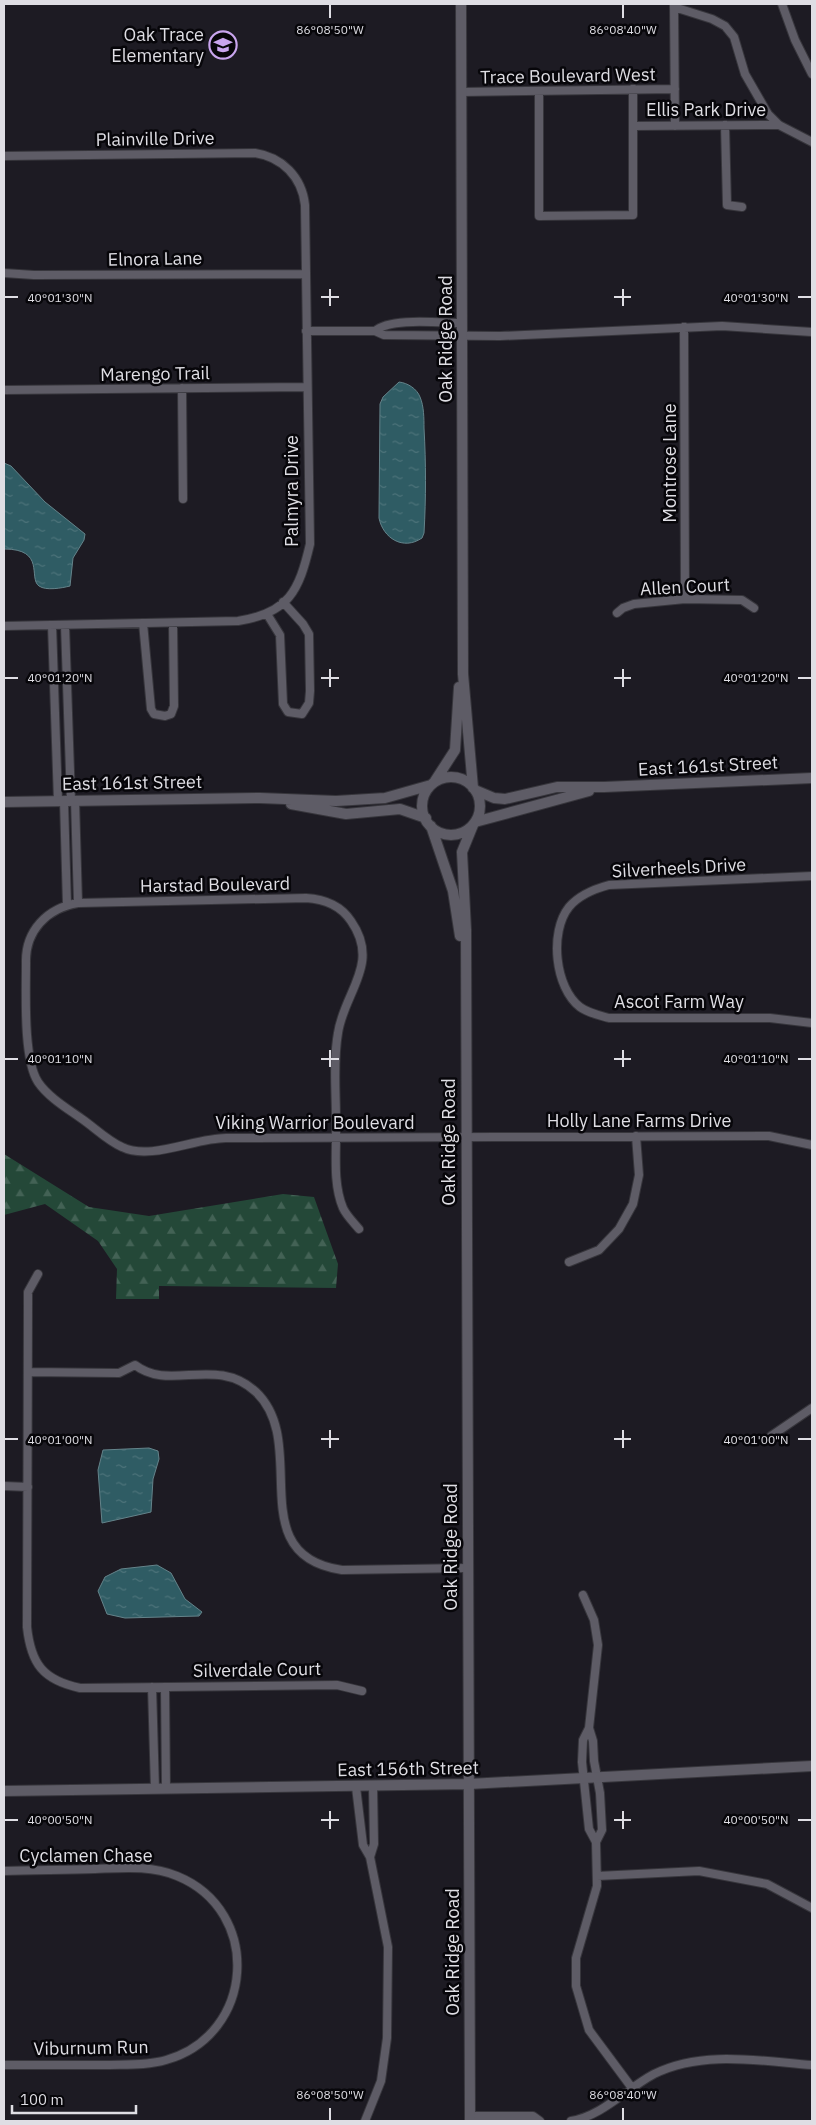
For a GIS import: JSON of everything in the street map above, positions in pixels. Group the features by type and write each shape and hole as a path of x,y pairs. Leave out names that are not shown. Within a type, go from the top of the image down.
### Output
{"street":[{"name":"Oak Ridge Road","path":"461,4 463,674 474,789"},
{"path":"782,4 794,40 812,74"},
{"path":"675,126 674,6 712,18 725,26 734,37 746,74 768,114 779,125 812,142"},
{"path":"538,91 539,216 634,215 633,89"},
{"name":"Trace Boulevard West","path":"461,92 675,89"},
{"path":"725,125 727,205 742,206"},
{"name":"Ellis Park Drive","path":"633,126 779,125"},
{"name":"Plainville Drive","path":"4,156 255,153 268,155 281,161 297,180"},
{"name":"Palmyra Drive","path":"4,626 238,621 267,614 283,602 302,578 310,544 305,205 297,180"},
{"name":"Elnora Lane","path":"4,273 34,275 306,274"},
{"path":"375,331 380,326 396,323 462,323"},
{"path":"306,332 375,331 384,335 462,336 531,335 722,326 812,332"},
{"name":"Montrose Lane","path":"684,327 685,599"},
{"name":"Marengo Trail","path":"4,390 307,387"},
{"path":"182,388 183,499"},
{"name":"Allen Court","path":"617,613 623,608 634,604 685,599 742,600 754,608"},
{"path":"267,614 280,635 283,704 288,712 302,714 309,702 310,691 309,634 303,624 283,602"},
{"path":"144,623 151,709 154,714 165,716 171,714 174,706 173,623"},
{"path":"52,625 78,903"},
{"path":"66,625 67,905"},
{"name":"Oak Ridge Road","path":"432,785 454,750 459,687 463,674"},
{"path":"450,777 460,778 474,789 480,808 474,824 456,834 447,834 428,822 423,800 432,785 450,777"},
{"name":"East 161st Street","path":"474,789 494,798 505,799 557,787 604,787 812,778"},
{"name":"East 161st Street","path":"4,802 260,798 336,801 385,798 432,785"},
{"name":"East 161st Street","path":"474,824 501,814 604,787"},
{"name":"East 161st Street","path":"260,798 346,814 400,809 428,822"},
{"name":"Oak Ridge Road","path":"428,822 452,891 464,972"},
{"name":"Oak Ridge Road","path":"470,2119 464,972 466,930 462,852 474,824"},
{"name":"Silverheels Drive","path":"558,951 559,931 568,908 595,888 812,876"},
{"name":"Harstad Boulevard","path":"38,1083 29,1061 26,959 32,932 52,912 67,905 78,903 320,899 334,905 348,916 360,939 363,952 363,964 338,1031 335,1056 337,1138"},
{"name":"Ascot Farm Way","path":"558,951 559,975 565,990 580,1007 592,1014 609,1018 770,1018 812,1023"},
{"name":"Viking Warrior Boulevard","path":"38,1083 63,1105 123,1148 150,1152 209,1138 465,1136"},
{"name":"Holly Lane Farms Drive","path":"465,1136 769,1136 812,1145"},
{"path":"569,1262 599,1250 619,1229 632,1204 639,1175 636,1136"},
{"path":"337,1138 337,1184 343,1209 359,1229"},
{"name":"Silverdale Court","path":"38,1274 28,1292 26,1627 29,1648 36,1663 45,1674 63,1684 80,1688 337,1685 362,1691"},
{"path":"28,1372 119,1373 134,1365 148,1374 211,1373 230,1377 247,1385 262,1399 278,1427 284,1525 294,1544 308,1557 324,1566 342,1570 468,1568"},
{"path":"772,1436 812,1408"},
{"path":"4,1486 28,1487"},
{"path":"583,1595 594,1620 598,1645 589,1728 583,1740 583,1778 589,1829 596,1842 597,1886 576,1958 576,1986 589,2030 632,2088"},
{"path":"164,1686 166,1789"},
{"path":"152,1687 155,1789"},
{"path":"589,1728 593,1741 600,1793 602,1830 596,1842"},
{"name":"East 156th Street","path":"4,1791 469,1784 812,1766"},
{"path":"356,1786 363,1845 370,1857 388,1947 387,2038 382,2081 365,2121"},
{"path":"370,1857 374,1844 373,1786"},
{"name":"Cyclamen Chase","path":"4,1871 154,1869 188,1881 211,1898 234,1937 238,1963 235,1990"},
{"path":"597,1876 699,1871 767,1884 812,1908"},
{"name":"Viburnum Run","path":"4,2065 144,2064 166,2061 190,2050 216,2028 226,2013 235,1990"},
{"path":"571,2121 597,2111 651,2076 683,2062 715,2060 812,2064"},
{"path":"470,2119 533,2116 540,2121"}],"green space":[{"path":"4,1154 89,1207 149,1216 283,1194 314,1197 338,1264 336,1288 159,1286 159,1299 116,1299 117,1269 98,1241 45,1204 4,1215"}],"water":[{"path":"399,382 409,385 417,391 424,417 426,480 424,533 422,538 408,543 401,543 389,537 379,518 380,404 383,397"},
{"path":"4,463 11,466 45,502 85,534 84,540 73,558 70,586 50,589 42,588 36,582 31,559 26,554 17,550 4,549"},
{"path":"149,1448 158,1451 159,1459 153,1479 151,1512 102,1523 98,1470 103,1450"},
{"path":"157,1565 171,1573 185,1599 202,1612 199,1616 125,1618 107,1614 98,1591 105,1577 121,1569"}],"place":[{"name":"Oak Trace Elementary","path":"223,45"}]}
